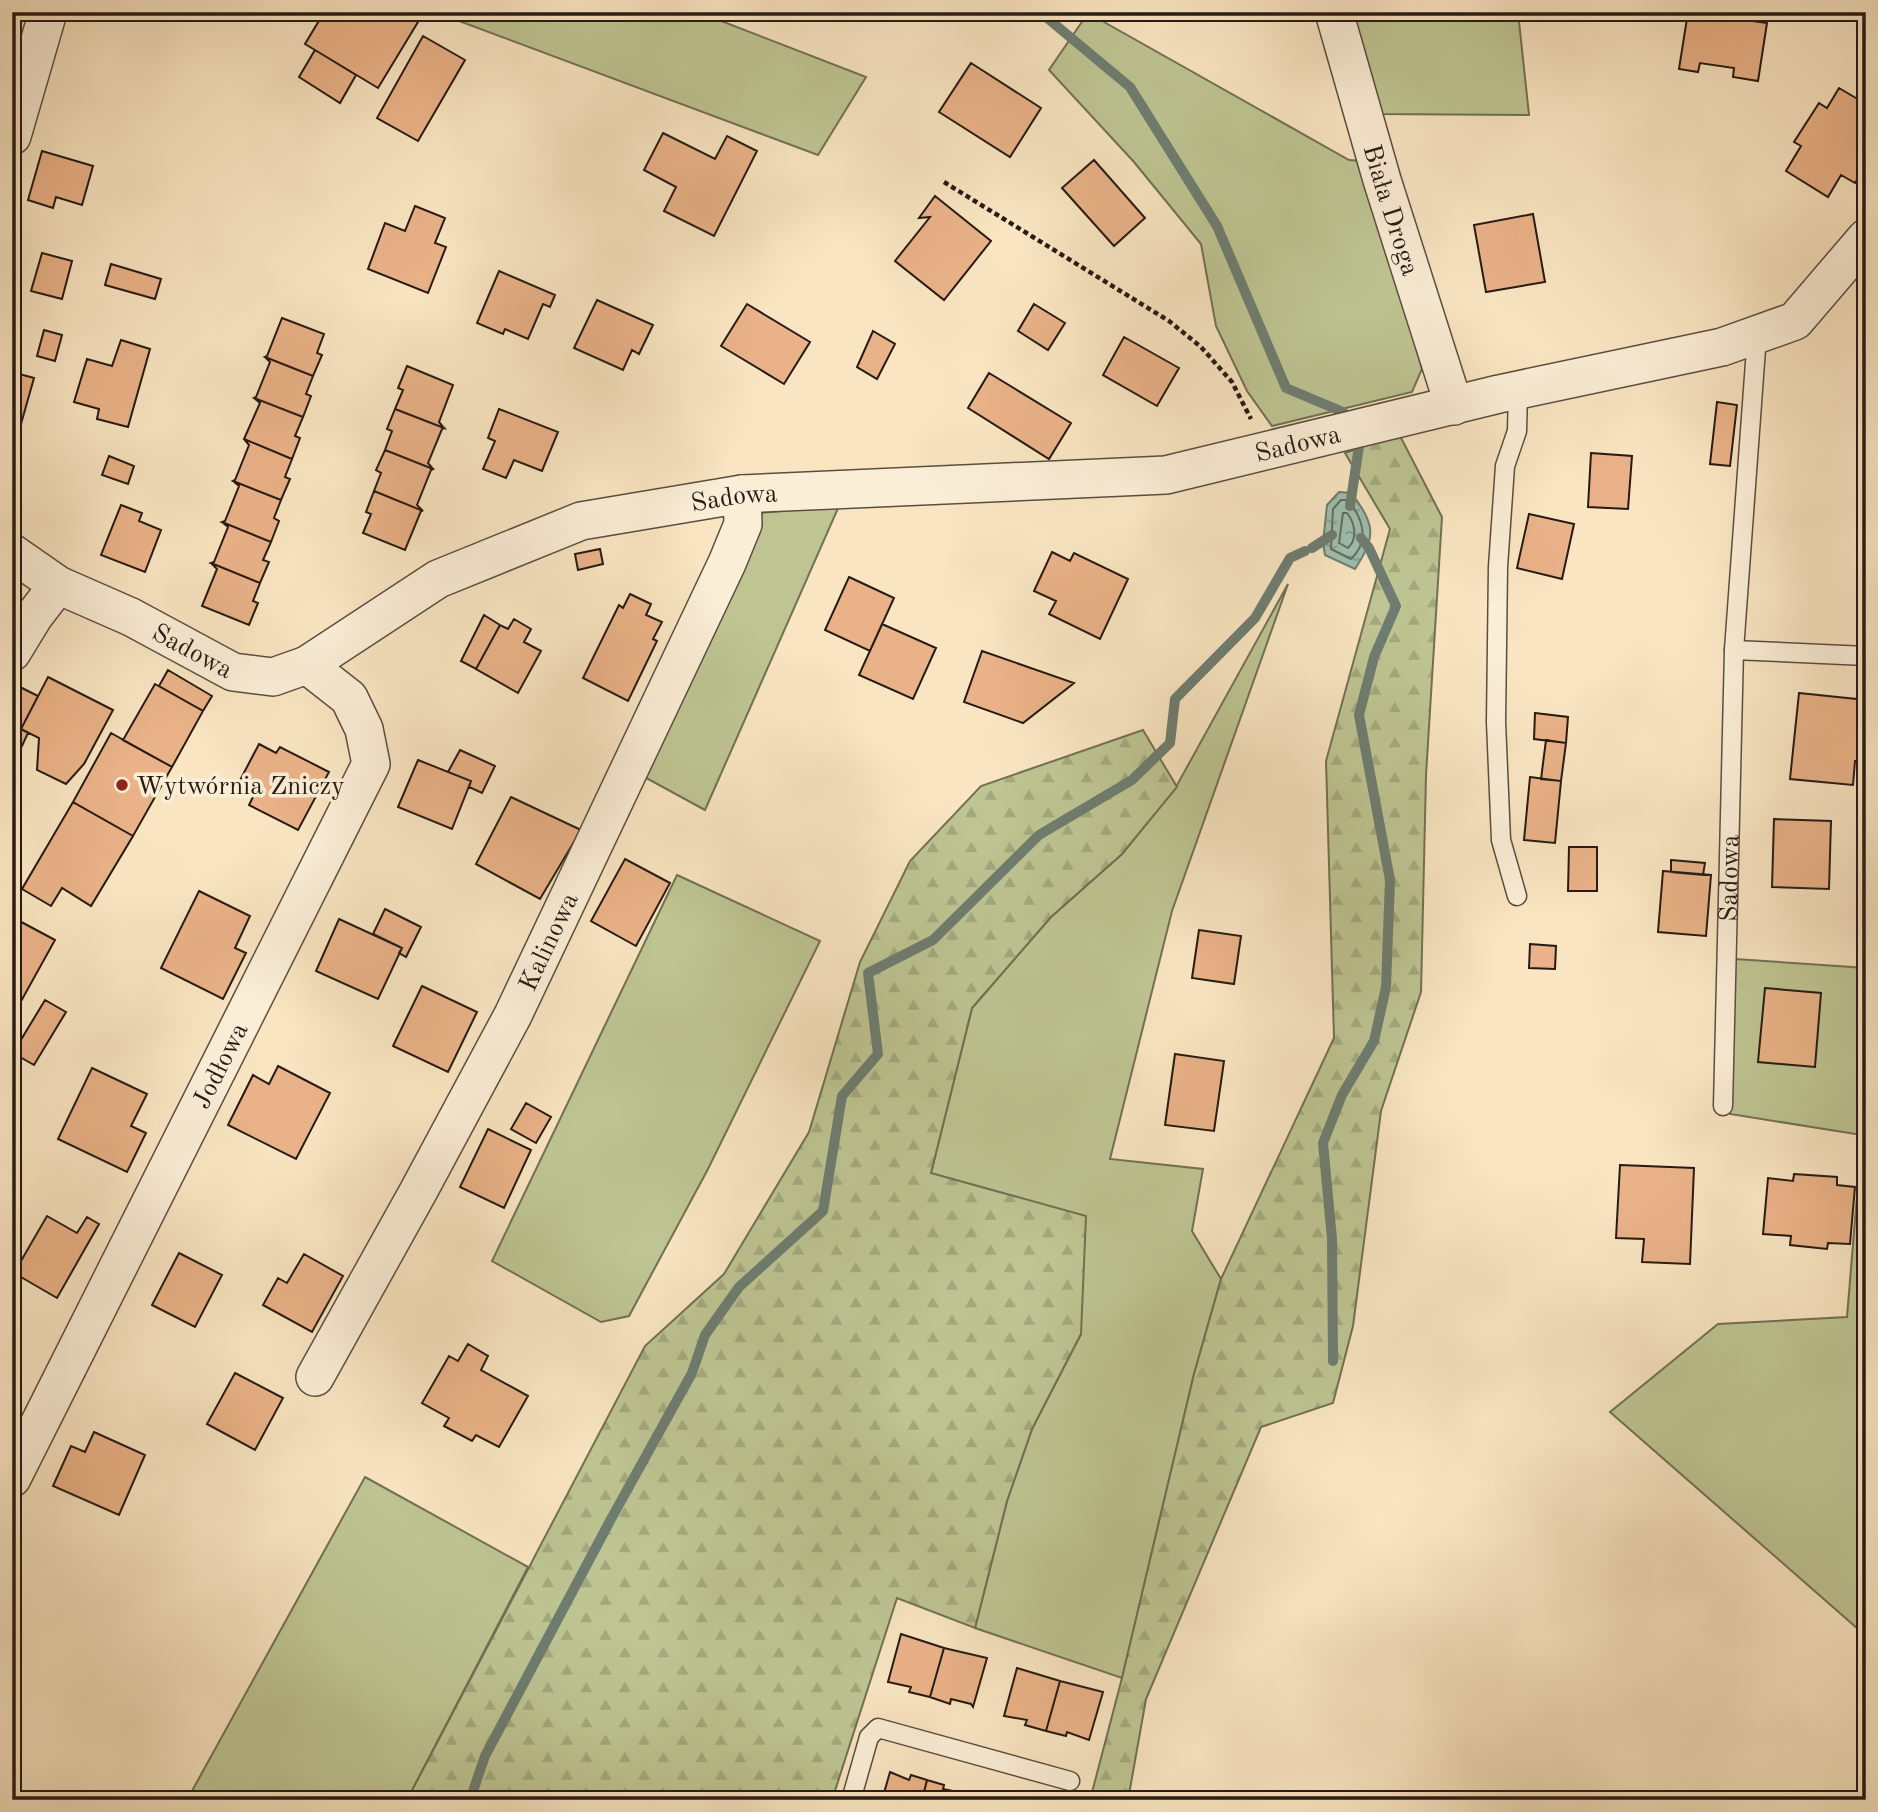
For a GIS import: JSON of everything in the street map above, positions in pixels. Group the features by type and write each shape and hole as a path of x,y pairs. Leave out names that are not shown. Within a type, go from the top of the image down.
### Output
{"street":[{"path":"12,136 48,12"},
{"name":"Biała Droga","path":"1334,12 1382,180 1454,406"},
{"name":"Sadowa","path":"12,553 58,585 131,617 233,672 273,677 307,665 438,579 581,521 742,494 1166,475 1518,391 1723,347 1795,321 1866,238"},
{"name":"Kalinowa","path":"315,1377 513,1015 727,564 743,524 742,494"},
{"path":"12,652 34,616 58,585"},
{"name":"Jodłowa","path":"12,1478 371,764 365,729 349,698 307,665"}],"lane":[{"name":"Sadowa","path":"1723,1105 1734,650 1757,335"},
{"path":"1517,895 1501,840 1496,709 1499,554 1505,466 1517,431 1518,391"},
{"path":"1734,650 1866,656"},
{"path":"851,1800 869,1737 878,1728 1070,1781"}],"path":[{"path":"944,182 1169,321 1201,347 1233,382 1252,421 1259,453"}],"green space":[{"path":"435,12 698,12 866,77 818,155"},
{"path":"1347,12 1518,12 1529,115 1375,114"},
{"path":"1088,13 1349,160 1365,161 1422,369 1412,392 1272,426 1247,391 1216,326 1201,244 1134,162 1049,70"},
{"path":"1399,434 1442,517 1426,775 1421,992 1381,1111 1353,1326 1333,1403 1261,1427 1146,1699 1128,1800 1090,1800 1122,1678 1194,1374 1221,1279 1334,1038 1326,761 1390,529 1345,453"},
{"path":"839,506 705,810 637,773 758,513"},
{"path":"1288,584 1172,911 1110,1159 1203,1169 1192,1231 1221,1279 1194,1374 1122,1678 975,1628 1007,1501 1032,1429 1081,1334 931,1173 972,1008 1051,917 1122,854 1176,787"},
{"path":"1143,730 1177,787 1122,854 1051,917 972,1008 931,1173 1086,1216 1081,1334 1032,1429 1007,1501 975,1628 897,1598 832,1800 407,1800 645,1346 724,1274 809,1132 860,962 910,861 981,786"},
{"path":"677,875 820,941 708,1169 629,1316 601,1322 492,1261"},
{"path":"1735,959 1866,968 1866,1636 1610,1412 1718,1324 1847,1317 1862,1135 1730,1114"},
{"path":"365,1477 528,1567 407,1800 187,1800"}],"water":[{"path":"1339,492 1351,493 1369,522 1370,539 1355,569 1325,555 1323,543 1327,505"}],"building":[{"path":"308,12 403,12 418,22 378,88 305,44 320,19"},
{"path":"1688,12 1767,23 1758,81 1733,77 1734,68 1700,63 1698,72 1679,69"},
{"path":"423,36 465,60 418,141 377,118"},
{"path":"315,50 356,75 340,103 299,77"},
{"path":"971,63 1041,108 1010,157 939,112"},
{"path":"1839,88 1866,104 1866,165 1855,183 1841,175 1828,197 1786,171 1801,146 1794,142 1819,103 1827,108"},
{"path":"663,133 715,159 727,136 757,151 714,236 664,211 676,187 644,170"},
{"path":"42,151 93,166 82,205 56,197 53,208 28,200"},
{"path":"1094,160 1145,218 1114,246 1062,188"},
{"path":"935,196 991,241 944,300 895,261 930,217 919,218"},
{"path":"415,206 445,218 435,243 446,247 428,293 368,269 385,223 405,231"},
{"path":"1533,214 1545,282 1486,292 1474,225"},
{"path":"42,253 72,261 62,299 31,291"},
{"path":"111,264 161,279 155,299 105,285"},
{"path":"499,271 555,295 550,307 543,304 528,339 505,329 503,334 477,323"},
{"path":"597,300 653,325 639,354 632,350 623,370 574,348"},
{"path":"747,304 810,342 784,384 721,346"},
{"path":"1034,304 1065,323 1048,350 1018,331"},
{"path":"282,318 324,334 317,353 322,355 313,376 265,357"},
{"path":"44,330 62,335 55,361 37,356"},
{"path":"873,331 895,344 877,379 857,367"},
{"path":"1124,337 1179,368 1157,406 1103,375"},
{"path":"121,340 150,349 128,427 97,419 99,409 74,402 87,359 112,366"},
{"path":"265,357 313,376 306,394 311,396 303,417 254,398 270,362"},
{"path":"407,366 453,385 439,422 444,428 395,409 403,390 398,388"},
{"path":"12,372 34,378 19,431 12,429"},
{"path":"989,373 1071,423 1049,459 968,408"},
{"path":"254,398 303,417 295,436 300,438 292,459 244,439 260,403"},
{"path":"1717,402 1737,405 1730,466 1710,464"},
{"path":"395,409 444,428 428,463 433,469 385,450 392,431 387,429"},
{"path":"499,409 558,432 542,471 514,460 506,478 483,469 495,441 488,438"},
{"path":"244,439 292,459 285,477 290,479 281,500 233,481 249,445"},
{"path":"385,450 433,469 417,505 423,511 374,491 381,473 376,470"},
{"path":"1591,453 1632,456 1628,509 1588,507"},
{"path":"109,456 134,466 128,484 102,475"},
{"path":"233,481 281,500 274,518 279,521 271,542 222,522 225,521 239,486"},
{"path":"374,491 423,511 405,550 363,533 371,514 366,512"},
{"path":"121,505 142,513 139,521 161,530 145,572 101,555"},
{"path":"1529,514 1574,524 1562,579 1517,568"},
{"path":"222,522 271,542 263,560 269,562 260,583 211,563 214,562 228,527"},
{"path":"600,549 603,564 578,570 575,554"},
{"path":"1052,552 1070,561 1074,553 1128,579 1100,639 1049,614 1056,601 1034,591"},
{"path":"211,563 260,583 253,601 258,603 249,625 202,606 217,569"},
{"path":"849,577 894,598 870,651 825,630"},
{"path":"630,594 651,604 646,615 662,622 653,639 657,641 628,701 583,678 619,605 623,608"},
{"path":"484,615 500,625 476,669 461,661"},
{"path":"514,619 531,629 524,642 541,651 518,693 476,669 500,625 508,629"},
{"path":"882,624 936,648 913,699 859,675"},
{"path":"982,651 1074,683 1023,723 964,702"},
{"path":"168,670 212,696 203,711 159,686"},
{"path":"48,677 113,710 84,764 66,784 37,770 39,738 21,729"},
{"path":"155,684 203,711 172,767 123,740"},
{"path":"16,685 38,696 21,729 28,733 22,746 12,742 12,692"},
{"path":"1799,693 1866,700 1866,762 1855,761 1853,785 1790,779"},
{"path":"1535,713 1568,717 1566,743 1534,739"},
{"name":"Wytwórnia Zniczy","path":"111,733 172,767 133,836 73,802"},
{"path":"1546,740 1566,743 1561,781 1541,779"},
{"path":"259,744 276,753 280,747 329,772 298,830 249,805 254,795 237,786"},
{"path":"460,750 495,766 482,793 469,787 471,781 448,772"},
{"path":"418,760 471,781 452,829 398,807"},
{"path":"1530,777 1561,781 1555,843 1524,840"},
{"path":"511,797 581,830 540,899 476,864"},
{"path":"73,802 133,836 91,906 62,888 51,906 22,889"},
{"path":"1774,819 1831,821 1829,889 1772,887"},
{"path":"1569,847 1597,847 1597,891 1568,891"},
{"path":"625,859 670,883 636,946 591,921"},
{"path":"1671,860 1705,863 1703,875 1671,872"},
{"path":"1663,871 1711,875 1706,936 1658,932"},
{"path":"199,891 250,916 235,948 246,953 223,999 161,968"},
{"path":"385,909 421,927 406,957 399,953 402,948 373,934"},
{"path":"12,917 55,940 14,1014 12,1013"},
{"path":"339,919 402,948 378,999 316,971"},
{"path":"1199,930 1241,936 1234,984 1192,978"},
{"path":"1530,944 1556,946 1555,969 1529,968"},
{"path":"422,986 477,1012 448,1072 393,1046"},
{"path":"1765,988 1821,993 1815,1067 1758,1062"},
{"path":"45,1000 66,1012 34,1065 13,1053"},
{"path":"1175,1054 1224,1061 1214,1131 1165,1125"},
{"path":"278,1066 330,1093 296,1159 228,1125 253,1075 269,1084"},
{"path":"92,1068 147,1094 131,1126 146,1133 127,1172 58,1139"},
{"path":"526,1103 551,1117 536,1143 511,1129"},
{"path":"488,1129 531,1150 504,1208 460,1187"},
{"path":"1620,1165 1694,1168 1690,1264 1642,1262 1644,1239 1616,1238"},
{"path":"1794,1174 1837,1177 1837,1185 1855,1187 1850,1244 1828,1243 1827,1249 1790,1245 1791,1236 1763,1234 1768,1178 1793,1181"},
{"path":"47,1216 77,1233 87,1217 99,1224 57,1298 14,1273"},
{"path":"179,1253 222,1275 195,1327 152,1305"},
{"path":"304,1254 343,1276 312,1332 263,1305 278,1278 287,1283"},
{"path":"468,1344 488,1356 481,1370 528,1396 499,1447 476,1435 472,1441 444,1426 449,1418 422,1403 449,1356 458,1361"},
{"path":"235,1373 283,1398 255,1450 207,1424"},
{"path":"94,1432 145,1455 119,1515 53,1486 71,1446 85,1452"},
{"path":"901,1634 944,1648 930,1697 909,1692 911,1687 888,1682"},
{"path":"944,1648 987,1658 973,1707 971,1704 951,1699 950,1704 930,1697"},
{"path":"1017,1668 1060,1681 1046,1731 1025,1725 1027,1720 1004,1716"},
{"path":"1060,1681 1103,1692 1089,1740 1067,1732 1066,1736 1046,1731"},
{"path":"890,1772 909,1780 911,1775 927,1780 922,1800 882,1800"},
{"path":"927,1780 944,1785 943,1789 963,1793 961,1800 922,1800"}],"waterway":[{"path":"1040,12 1130,87 1217,226 1286,388 1343,412 1349,423"},
{"path":"1350,506 1359,446 1355,436"},
{"path":"1312,548 1332,535"},
{"path":"1333,1361 1332,1239 1323,1143 1342,1095 1374,1041 1386,987 1390,880 1359,715 1374,657 1396,606 1369,548 1361,538"},
{"path":"470,1800 485,1756 692,1373 705,1335 739,1287 823,1211 842,1096 878,1054 868,973 933,940 1039,835 1132,780 1170,743 1175,699 1255,618 1290,558 1305,551"}],"place":[{"name":"Wytwórnia Zniczy","path":"122,785"}]}
